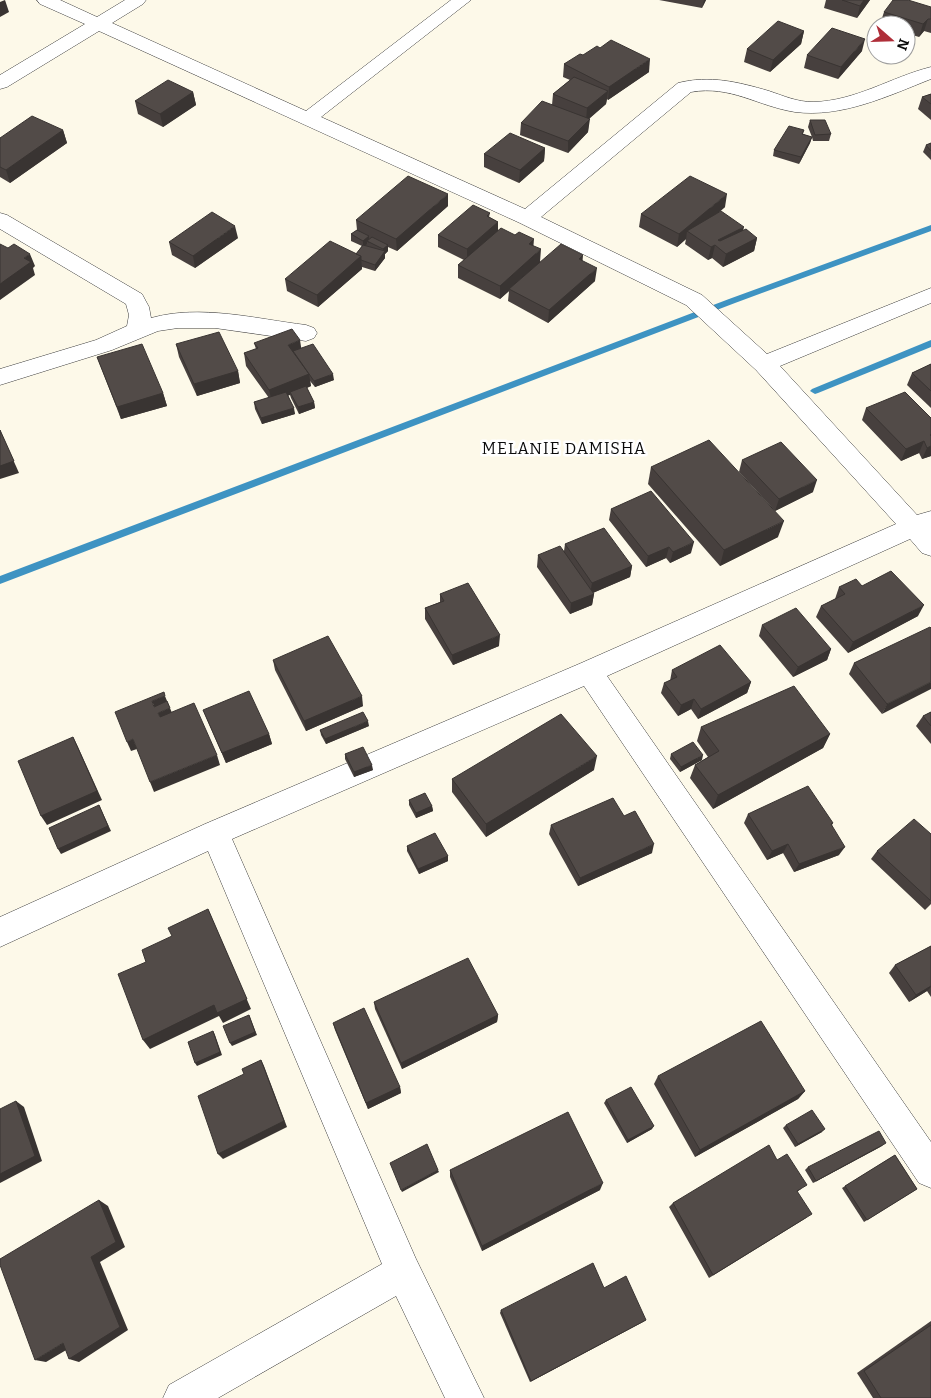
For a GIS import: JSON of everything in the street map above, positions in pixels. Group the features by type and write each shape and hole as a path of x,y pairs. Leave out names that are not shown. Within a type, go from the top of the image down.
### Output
{"street":[{"path":"0,932 216,833 589,672 925,531 764,364 694,300 527,218 46,0"},
{"path":"0,83 137,0"},
{"path":"307,119 462,0"},
{"path":"527,218 685,87 704,83 721,85 795,106 820,108 844,104 931,72"},
{"path":"0,220 134,299 140,309 140,321 136,331"},
{"path":"764,364 931,295"},
{"path":"0,377 104,345 136,331 162,323 183,321 216,322 306,333"},
{"path":"589,672 931,1171"},
{"path":"216,833 403,1272 465,1398"},
{"path":"182,1398 403,1272"}],"building":[{"path":"842,0 864,0 860,6"},
{"path":"893,0 908,0 931,7 931,19 928,19 923,24 916,22 916,15 894,15 884,12"},
{"path":"778,21 804,31 773,60 747,49"},
{"path":"832,28 865,39 841,67 807,55"},
{"path":"611,40 650,59 609,87 564,64 597,46 600,48"},
{"path":"574,77 608,91 587,108 553,94"},
{"path":"168,80 193,92 160,114 135,101"},
{"path":"931,94 931,104 922,97"},
{"path":"542,101 590,119 568,141 521,123"},
{"path":"32,116 63,130 6,170 0,167 0,138"},
{"path":"810,120 825,120 831,134 815,135"},
{"path":"789,126 804,130 802,134 812,137 801,157 774,150"},
{"path":"510,133 545,148 520,170 484,154"},
{"path":"931,143 931,151 926,145"},
{"path":"408,176 448,194 396,239 356,220"},
{"path":"690,176 727,194 679,234 641,214"},
{"path":"473,205 490,213 487,216 498,222 467,249 438,235"},
{"path":"721,211 744,227 718,240 720,241 746,229 757,238 726,254 715,245 711,247 687,231"},
{"path":"212,212 235,226 193,256 169,242"},
{"path":"501,228 515,235 519,232 534,239 529,244 541,249 500,286 458,265"},
{"path":"357,230 369,236 363,241 351,234"},
{"path":"372,237 388,245 383,249 367,241"},
{"path":"330,241 361,256 317,295 285,279"},
{"path":"0,244 8,248 14,244 30,254 24,258 31,262 0,284"},
{"path":"561,244 583,255 579,259 597,268 549,310 509,289"},
{"path":"363,245 385,251 375,265 361,260 361,256 356,254"},
{"path":"292,329 300,340 288,345 309,374 269,390 244,353 258,348 254,343"},
{"path":"219,332 238,371 194,384 176,344"},
{"path":"142,344 163,393 117,407 97,357"},
{"path":"313,344 333,374 314,381 293,351"},
{"path":"931,364 931,391 912,373"},
{"path":"306,386 314,402 298,407 290,392"},
{"path":"286,392 294,408 261,418 254,402"},
{"path":"905,392 931,418 931,446 927,448 924,441 906,449 866,408"},
{"path":"0,430 14,461 0,466"},
{"path":"709,440 784,521 724,550 651,467"},
{"path":"781,442 817,480 779,499 742,460"},
{"path":"651,491 694,542 673,552 669,547 648,556 611,509"},
{"path":"604,528 632,566 592,583 565,544"},
{"path":"560,546 594,594 571,603 538,555"},
{"path":"891,571 924,605 853,642 821,606 845,594 839,587 856,579 862,586"},
{"path":"468,583 500,635 452,655 425,608 444,601 440,594"},
{"path":"796,608 831,649 798,667 762,625"},
{"path":"930,627 931,682 887,704 854,663"},
{"path":"328,636 362,696 304,721 273,660"},
{"path":"720,645 751,682 701,709 694,699 681,705 664,683 677,677 672,670"},
{"path":"794,686 830,734 718,795 695,765 719,751 701,727"},
{"path":"249,691 269,734 222,753 203,710"},
{"path":"164,692 165,696 152,701 154,707 167,701 170,708 158,713 160,717 194,703 217,755 150,782 133,739 127,742 115,712"},
{"path":"363,712 368,721 325,739 320,730"},
{"path":"931,712 931,726 923,716"},
{"path":"561,714 597,756 486,824 452,779"},
{"path":"73,737 97,791 41,816 18,761"},
{"path":"693,742 703,755 681,767 671,754"},
{"path":"363,747 372,765 354,772 345,754"},
{"path":"808,786 833,823 831,824 845,847 799,864 788,844 772,851 748,814"},
{"path":"425,793 432,806 416,813 409,800"},
{"path":"613,798 624,816 635,811 654,844 580,878 551,825"},
{"path":"99,805 108,826 58,849 49,828"},
{"path":"914,819 931,834 931,901 877,851"},
{"path":"435,833 448,856 418,869 407,846"},
{"path":"208,909 247,999 217,1013 214,1005 143,1040 118,974 146,962 142,950 172,936 168,928"},
{"path":"931,946 931,986 916,995 895,965"},
{"path":"468,958 498,1015 401,1063 374,1002"},
{"path":"364,1008 400,1087 366,1103 333,1023"},
{"path":"249,1015 255,1032 230,1043 223,1026"},
{"path":"761,1021 805,1091 700,1150 658,1076"},
{"path":"213,1031 220,1052 195,1063 188,1042"},
{"path":"261,1060 284,1121 218,1154 198,1096 244,1074 242,1069"},
{"path":"631,1087 654,1126 628,1140 606,1100"},
{"path":"16,1101 35,1156 0,1174 0,1109"},
{"path":"812,1110 825,1129 798,1144 786,1125"},
{"path":"568,1112 603,1183 482,1246 450,1170"},
{"path":"879,1131 886,1143 816,1181 808,1167"},
{"path":"427,1144 438,1170 401,1190 390,1163"},
{"path":"769,1145 777,1160 787,1154 807,1185 797,1191 812,1214 713,1275 673,1203"},
{"path":"895,1155 917,1189 867,1220 845,1186"},
{"path":"99,1200 116,1242 91,1257 120,1327 69,1359 63,1343 35,1360 0,1265 0,1259"},
{"path":"593,1263 604,1288 626,1276 646,1320 531,1381 501,1310"},
{"path":"931,1325 931,1398 881,1398 864,1371"}],"waterway":[{"path":"0,580 732,301 931,228"},
{"path":"815,391 931,343"}],"district":[{"name":"MELANIE DAMISHA","path":"564,448"}]}
